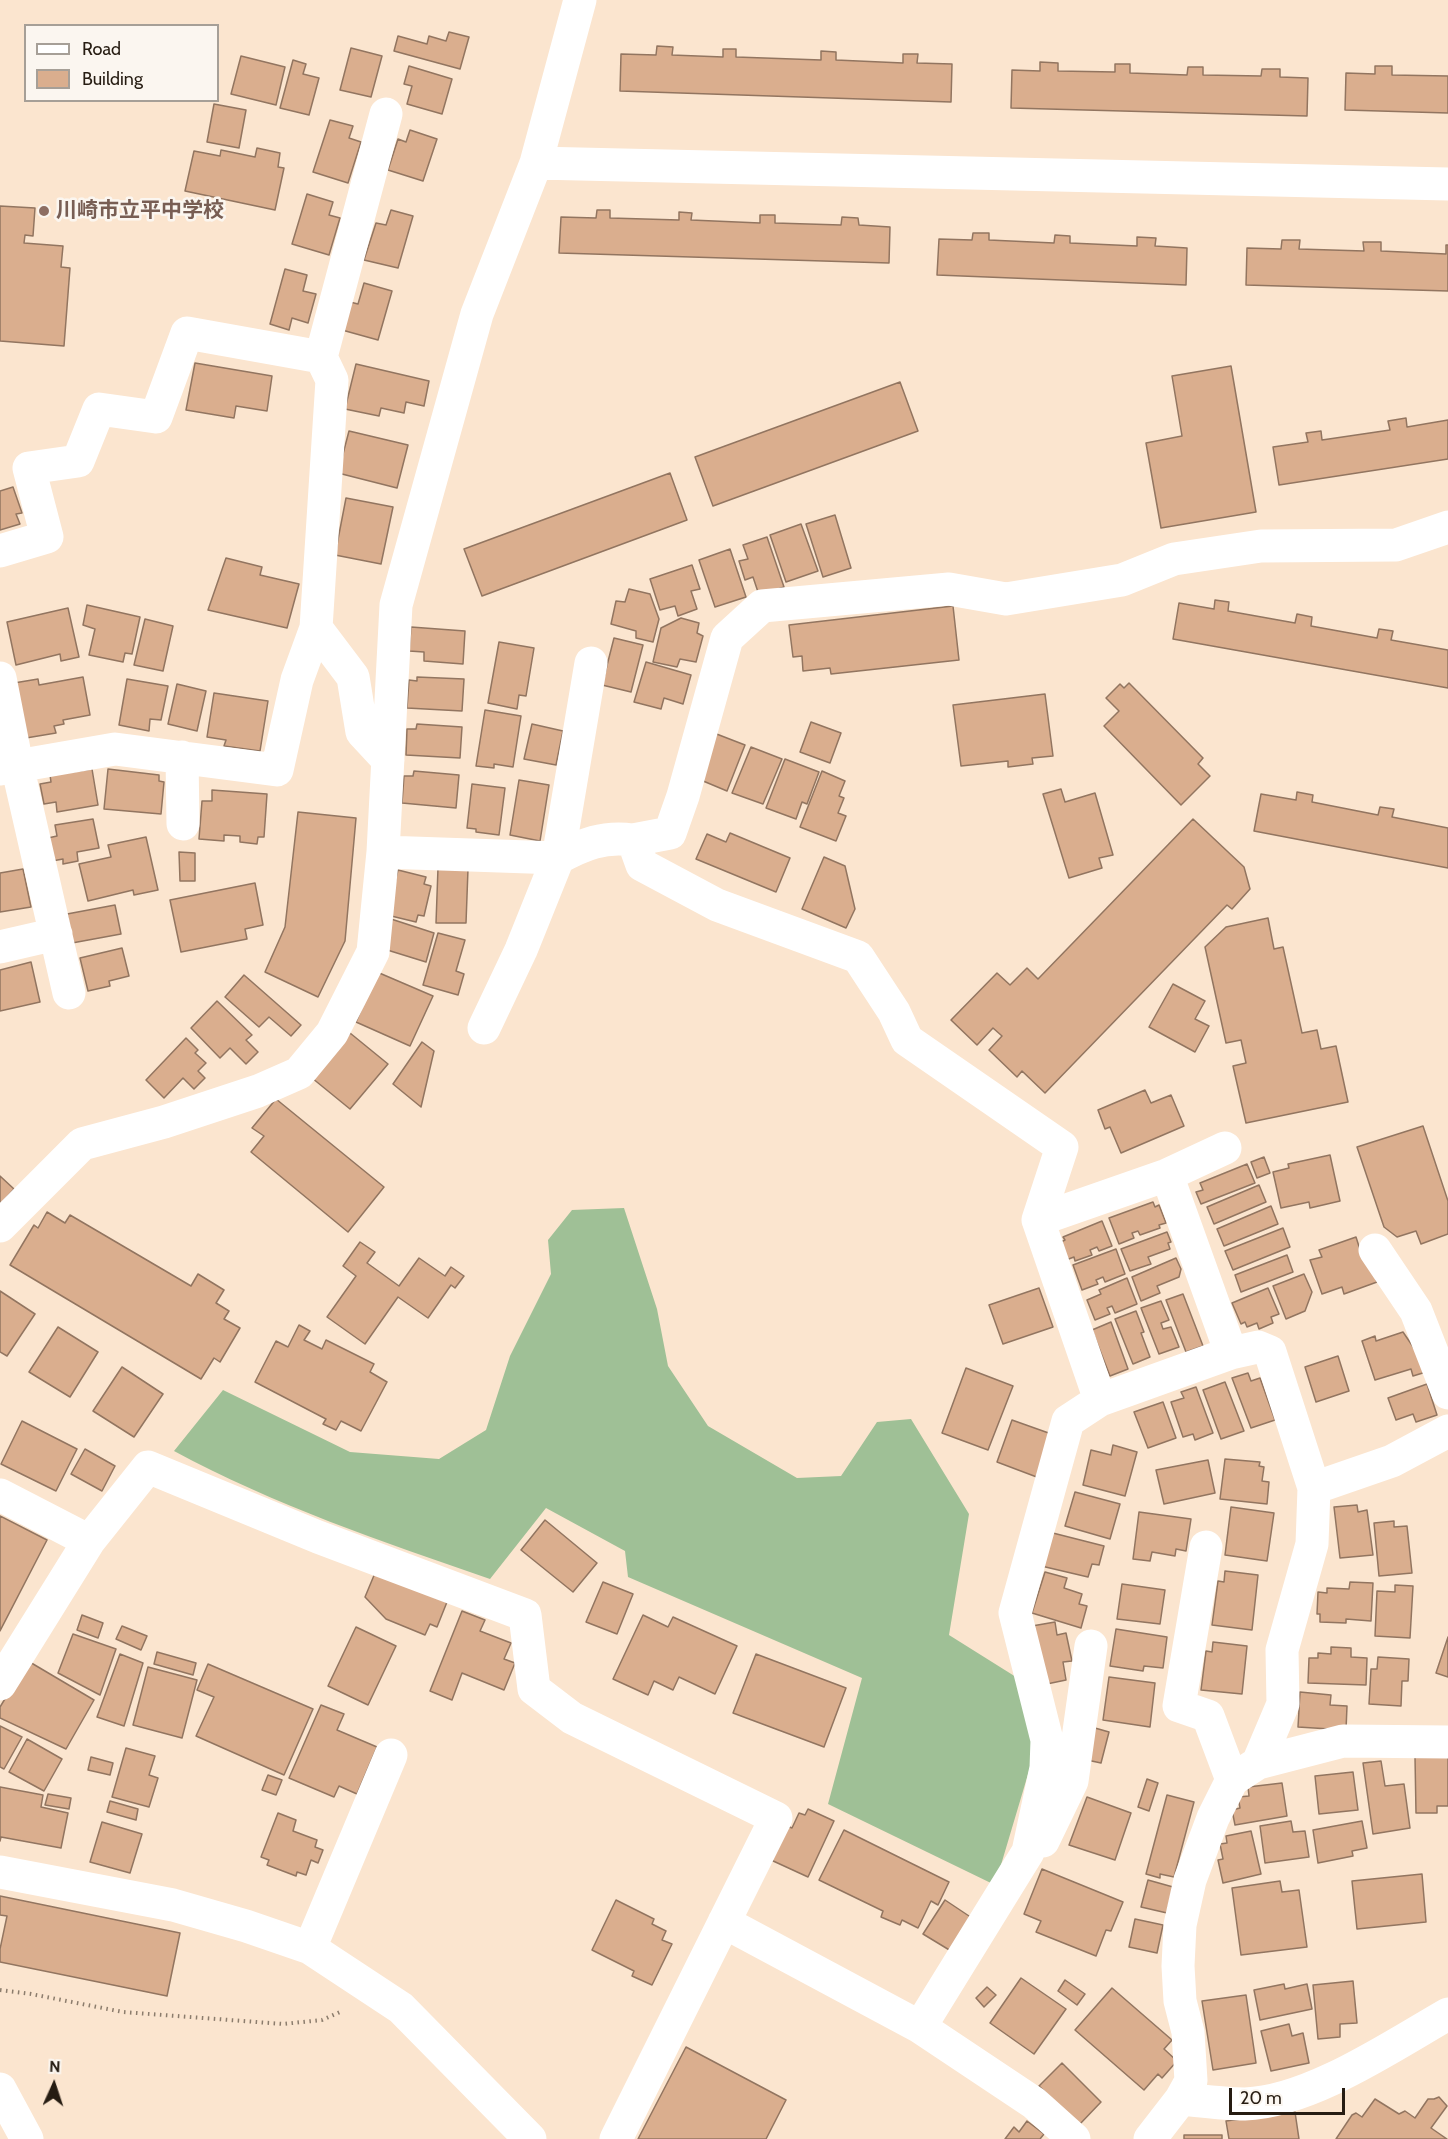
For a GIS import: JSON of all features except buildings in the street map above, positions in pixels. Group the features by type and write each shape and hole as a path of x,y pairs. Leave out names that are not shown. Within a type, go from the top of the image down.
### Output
{"street":[{"path":"0,1226 82,1144 164,1122 258,1091 299,1073 332,1033 373,952 383,852 396,605 477,314 536,163 580,0"},
{"path":"9,767 115,749 277,770 297,680 316,628 332,380 321,357 386,114"},
{"path":"536,163 1448,184"},
{"path":"0,551 46,537 29,468 78,461 99,409 156,417 187,333 321,357"},
{"path":"383,852 558,858 583,844 615,838 633,840 670,833 683,796 727,638 762,606 949,589 1006,599 1122,580 1174,559 1261,546 1396,545 1448,527"},
{"path":"316,628 353,677 362,732 388,760"},
{"path":"484,1028 521,950 558,858 591,663"},
{"path":"0,678 9,767 56,934 69,993"},
{"path":"182,757 183,824"},
{"path":"633,840 642,865 717,905 858,957 894,1012 907,1040 1062,1147 1038,1220 1100,1400"},
{"path":"0,947 56,934"},
{"path":"1038,1220 1167,1175 1225,1148"},
{"path":"1167,1175 1231,1353"},
{"path":"1375,1250 1416,1311 1448,1393"},
{"path":"920,2027 1028,1852 1046,1768 1047,1740 1015,1613 1068,1421 1100,1400 1231,1353 1257,1347 1270,1352 1314,1488 1312,1544 1282,1650 1283,1704 1245,1772 1213,1818 1190,1880 1180,1925 1178,1966 1180,2001 1188,2032 1191,2081 1181,2099 1150,2139"},
{"path":"1314,1488 1392,1461 1448,1431"},
{"path":"0,1684 89,1540 148,1467 318,1537 525,1615 534,1689 572,1718 776,1818 616,2139"},
{"path":"0,1495 89,1540"},
{"path":"1206,1547 1179,1706 1208,1716 1245,1772"},
{"path":"1028,1852 1038,1849 1072,1781 1091,1646"},
{"path":"1245,1772 1343,1741 1448,1742"},
{"path":"310,1948 391,1755"},
{"path":"0,1872 173,1905 246,1926 310,1948 401,2008 530,2139"},
{"path":"724,1923 920,2027 1034,2103 1074,2139"},
{"path":"1181,2099 1246,2104 1297,2095 1354,2067 1448,2014"},
{"path":"0,2089 27,2139"}],"path":[{"path":"0,1990 123,2012 283,2024 322,2020 381,1995"}],"green space":[{"path":"624,1208 657,1309 668,1366 708,1426 797,1478 841,1476 877,1422 911,1419 969,1514 949,1635 1016,1677 1037,1744 995,1885 828,1804 862,1678 628,1577 625,1551 546,1508 490,1579 290,1505 251,1489 174,1451 223,1390 350,1452 439,1459 486,1430 510,1356 551,1274 548,1240 572,1210"}],"place":[{"name":"川崎市立平中学校","path":"44,211"}]}
